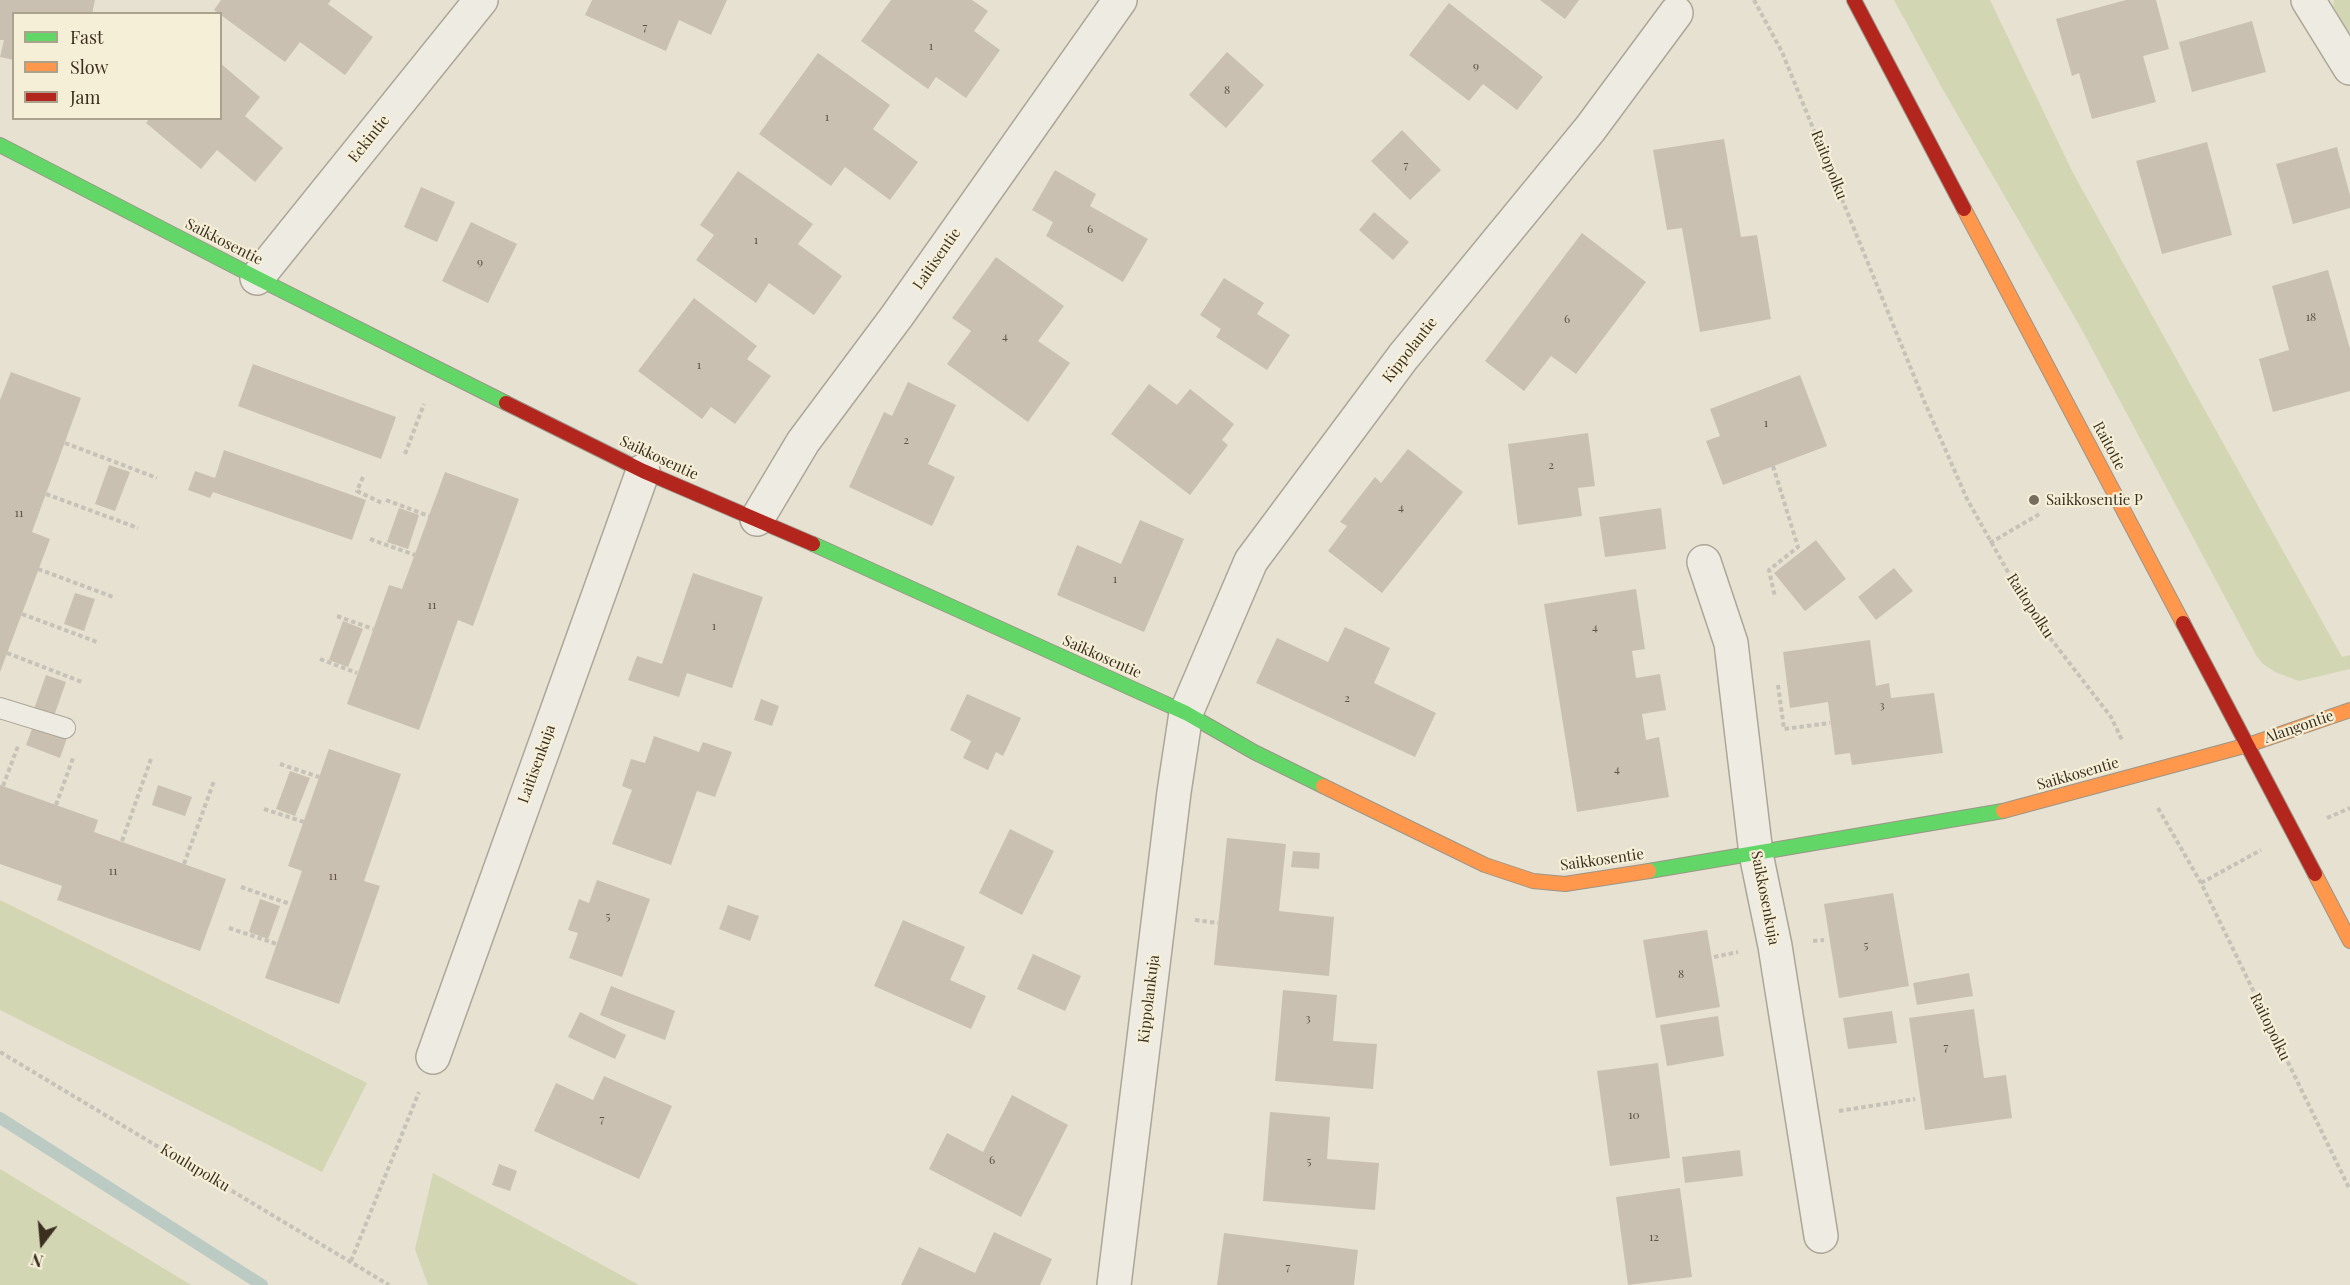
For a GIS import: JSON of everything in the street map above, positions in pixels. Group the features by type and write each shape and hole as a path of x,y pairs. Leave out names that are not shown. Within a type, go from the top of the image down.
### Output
{"street":[{"name":"Eekintie","path":"257,278 481,0"},
{"name":"Laitisentie","path":"757,519 803,442 892,324 1120,0"},
{"name":"Raitotie","path":"1854,0 2350,941"},
{"path":"2308,0 2350,68"},
{"name":"Kippolantie","path":"1186,713 1251,561 1403,357 1590,129 1676,13"},
{"name":"Saikkosentie","path":"0,145 257,278 643,471 757,519 1186,713 1254,752 1485,865 1510,875 1533,881 1565,884 2017,809 2248,745"},
{"name":"Laitisenkuja","path":"433,1057 643,471"},
{"name":"Saikkosenkuja","path":"1704,562 1731,643 1756,854 1775,946 1821,1236"},
{"name":"Alangontie","path":"2248,745 2350,710"},
{"name":"Kippolankuja","path":"1114,1285 1174,792 1186,713"}],"lane":[{"path":"0,708 65,728"}],"path":[{"name":"Raitopolku","path":"1754,0 1782,52 1967,500 2031,613 2111,717 2138,774 2201,883 2350,1190"},
{"path":"405,454 438,368"},
{"path":"64,443 157,478"},
{"path":"1773,466 1798,547 1769,570 1775,597"},
{"path":"363,477 357,491 429,516"},
{"path":"46,494 138,528"},
{"path":"1990,543 2041,513"},
{"path":"370,539 415,555"},
{"path":"38,569 113,597"},
{"path":"22,614 97,642"},
{"path":"338,616 374,629"},
{"path":"7,654 82,682"},
{"path":"320,659 357,673"},
{"path":"1778,685 1784,729 1830,723"},
{"path":"3,786 28,717"},
{"path":"56,805 74,754"},
{"path":"122,841 152,759"},
{"path":"280,764 319,777"},
{"path":"184,864 214,781"},
{"path":"264,809 304,822"},
{"path":"240,887 290,904"},
{"path":"229,928 277,944"},
{"name":"Koulupolku","path":"0,1052 389,1285"},
{"path":"351,1261 433,1057"},
{"path":"1802,1117 1915,1099"}],"green space":[{"path":"1894,0 1990,0 2073,173 2342,657 2350,655 2350,669 2299,681 2275,672 2263,664 2256,655 2082,330 1942,88"},
{"path":"2334,0 2350,0 2350,35 2333,6"},
{"path":"0,900 367,1083 322,1172 0,1010"},
{"path":"0,1169 191,1285 0,1285"},
{"path":"433,1173 639,1285 428,1285 415,1249"}],"building":[{"path":"0,0 95,0 92,12 12,12 12,60 0,57 4,40 0,40"},
{"path":"221,0 331,0 328,4 373,37 345,75 300,42 285,62 222,16 222,12 214,10"},
{"path":"592,0 727,0 711,35 679,20 666,51 585,15"},
{"path":"891,0 972,0 988,11 974,31 1000,50 966,98 936,77 928,89 861,41"},
{"path":"1540,0 1579,0 1565,19"},
{"path":"2126,0 2156,0 2169,49 2143,56 2156,102 2092,119 2079,73 2072,76 2056,19"},
{"path":"1449,3 1543,77 1517,110 1483,84 1469,101 1409,55"},
{"path":"2252,21 2266,72 2192,92 2179,42"},
{"path":"1227,52 1264,85 1226,128 1189,95"},
{"path":"818,53 890,105 873,129 918,162 890,200 845,167 831,186 759,134"},
{"path":"222,65 260,97 245,116 283,148 255,182 217,150 201,169 146,123 148,120 222,120"},
{"path":"1402,130 1441,170 1410,200 1371,161"},
{"path":"1724,139 1741,237 1757,235 1771,319 1700,332 1682,228 1667,230 1653,150"},
{"path":"2207,142 2232,235 2162,254 2136,161"},
{"path":"2337,147 2350,195 2350,208 2293,224 2276,164"},
{"path":"1055,170 1096,194 1090,206 1148,239 1123,282 1046,236 1053,222 1032,210"},
{"path":"738,171 813,224 798,244 842,276 814,315 769,283 756,303 696,260 714,235 700,225"},
{"path":"421,187 455,202 437,242 404,227"},
{"path":"1374,212 1409,242 1393,260 1359,230"},
{"path":"471,222 517,244 488,303 442,281"},
{"path":"1582,233 1646,282 1576,374 1551,356 1524,391 1485,361"},
{"path":"996,257 1064,306 1038,341 1070,363 1028,422 947,364 971,331 952,318"},
{"path":"2328,270 2350,349 2350,391 2273,412 2259,359 2289,350 2272,286"},
{"path":"1224,278 1264,303 1257,314 1290,335 1267,370 1216,337 1221,329 1200,315"},
{"path":"694,298 757,346 747,359 771,376 735,424 711,407 702,419 638,371"},
{"path":"253,364 396,417 381,459 238,406"},
{"path":"11,372 81,398 32,532 50,539 0,672 0,400"},
{"path":"1800,375 1827,446 1723,485 1706,441 1720,436 1710,409"},
{"path":"908,382 956,405 928,464 955,477 932,526 849,487 884,412 892,416"},
{"path":"1149,384 1177,405 1190,389 1234,424 1222,440 1228,445 1190,495 1111,434"},
{"path":"1588,433 1595,486 1578,488 1582,516 1518,525 1508,444"},
{"path":"1408,449 1463,492 1382,593 1328,551 1347,526 1340,522 1375,477 1381,483"},
{"path":"224,450 366,500 352,540 213,492 210,498 188,490 195,471 215,478"},
{"path":"109,465 130,472 115,511 95,504"},
{"path":"445,472 519,499 473,626 458,620 419,730 347,704 389,585 402,589"},
{"path":"399,508 419,515 408,549 387,542"},
{"path":"1661,508 1666,549 1605,557 1599,517"},
{"path":"1140,520 1184,539 1144,632 1057,595 1077,545 1121,564"},
{"path":"1816,540 1846,579 1805,611 1774,573"},
{"path":"1894,568 1913,591 1876,620 1858,597"},
{"path":"693,573 763,597 732,688 687,673 679,697 628,680 637,656 662,664"},
{"path":"1636,589 1645,649 1632,651 1636,678 1660,674 1666,710 1642,714 1646,740 1659,737 1669,797 1577,812 1544,604"},
{"path":"75,593 95,599 84,631 64,624"},
{"path":"343,621 363,629 348,667 329,660"},
{"path":"1345,627 1390,648 1374,683 1436,713 1415,757 1256,683 1277,638 1328,662"},
{"path":"1870,640 1876,686 1889,683 1891,698 1934,693 1943,753 1852,765 1850,753 1835,755 1828,702 1790,708 1783,652"},
{"path":"46,675 66,682 54,716 34,709"},
{"path":"967,694 1021,718 1003,756 996,752 988,770 963,758 971,741 950,730"},
{"path":"761,699 779,706 772,726 754,720"},
{"path":"33,726 67,738 60,758 26,745"},
{"path":"654,736 699,752 703,742 732,752 715,797 697,791 671,865 612,844 632,790 622,786 631,759 645,763"},
{"path":"329,749 401,774 364,881 380,886 339,1004 265,978 302,871 288,866"},
{"path":"290,771 310,778 295,816 276,809"},
{"path":"0,785 98,820 94,832 226,879 200,951 57,900 62,886 0,864"},
{"path":"158,785 192,797 185,816 152,805"},
{"path":"1010,829 1054,851 1022,915 979,893"},
{"path":"1227,838 1286,844 1279,911 1334,917 1329,976 1214,965"},
{"path":"1293,851 1320,853 1319,869 1291,867"},
{"path":"597,880 650,899 622,977 569,958 578,933 568,930 579,899 589,903"},
{"path":"1893,893 1909,986 1839,998 1824,904"},
{"path":"260,899 280,906 268,939 249,932"},
{"path":"728,905 759,916 750,941 719,929"},
{"path":"903,920 965,947 950,980 986,996 971,1029 874,986"},
{"path":"1707,930 1720,1007 1656,1018 1643,940"},
{"path":"1033,954 1081,976 1065,1011 1017,989"},
{"path":"1969,973 1973,996 1917,1005 1913,983"},
{"path":"611,986 675,1011 665,1040 600,1015"},
{"path":"1283,990 1337,995 1333,1041 1377,1044 1373,1089 1275,1081"},
{"path":"1974,1009 1984,1078 2006,1075 2012,1118 1925,1130 1909,1018"},
{"path":"1892,1011 1897,1043 1848,1049 1843,1018"},
{"path":"580,1012 626,1035 615,1059 568,1037"},
{"path":"1718,1016 1724,1056 1667,1066 1660,1025"},
{"path":"1658,1063 1670,1158 1610,1166 1597,1071"},
{"path":"604,1076 672,1106 639,1179 534,1131 556,1083 593,1100"},
{"path":"1012,1095 1068,1125 1021,1217 929,1169 947,1133 983,1152"},
{"path":"1270,1112 1330,1117 1327,1159 1379,1163 1375,1210 1263,1201"},
{"path":"1740,1150 1743,1176 1685,1183 1682,1157"},
{"path":"499,1164 517,1171 510,1191 492,1185"},
{"path":"1680,1188 1692,1277 1628,1285 1616,1197"},
{"path":"994,1232 1052,1259 1040,1285 901,1285 919,1247 975,1273"},
{"path":"1224,1233 1358,1250 1354,1285 1217,1285"}],"waterway":[{"path":"0,1118 262,1285"}],"traffic: fast":[{"path":"0,145 506,403"},
{"path":"813,544 1186,713 1254,752 1323,786"},
{"path":"1649,871 2003,811"}],"traffic: slow":[{"path":"1964,209 2183,623"},
{"path":"2003,811 2248,745 2350,710"},
{"path":"1323,786 1485,865 1533,881 1565,884 1649,871"},
{"path":"2315,874 2350,941"}],"traffic: jam":[{"path":"1854,0 1964,209"},
{"path":"506,403 643,471 813,544"},
{"path":"2183,623 2315,874"}],"place":[{"name":"Saikkosentie P","path":"2034,500"}]}
